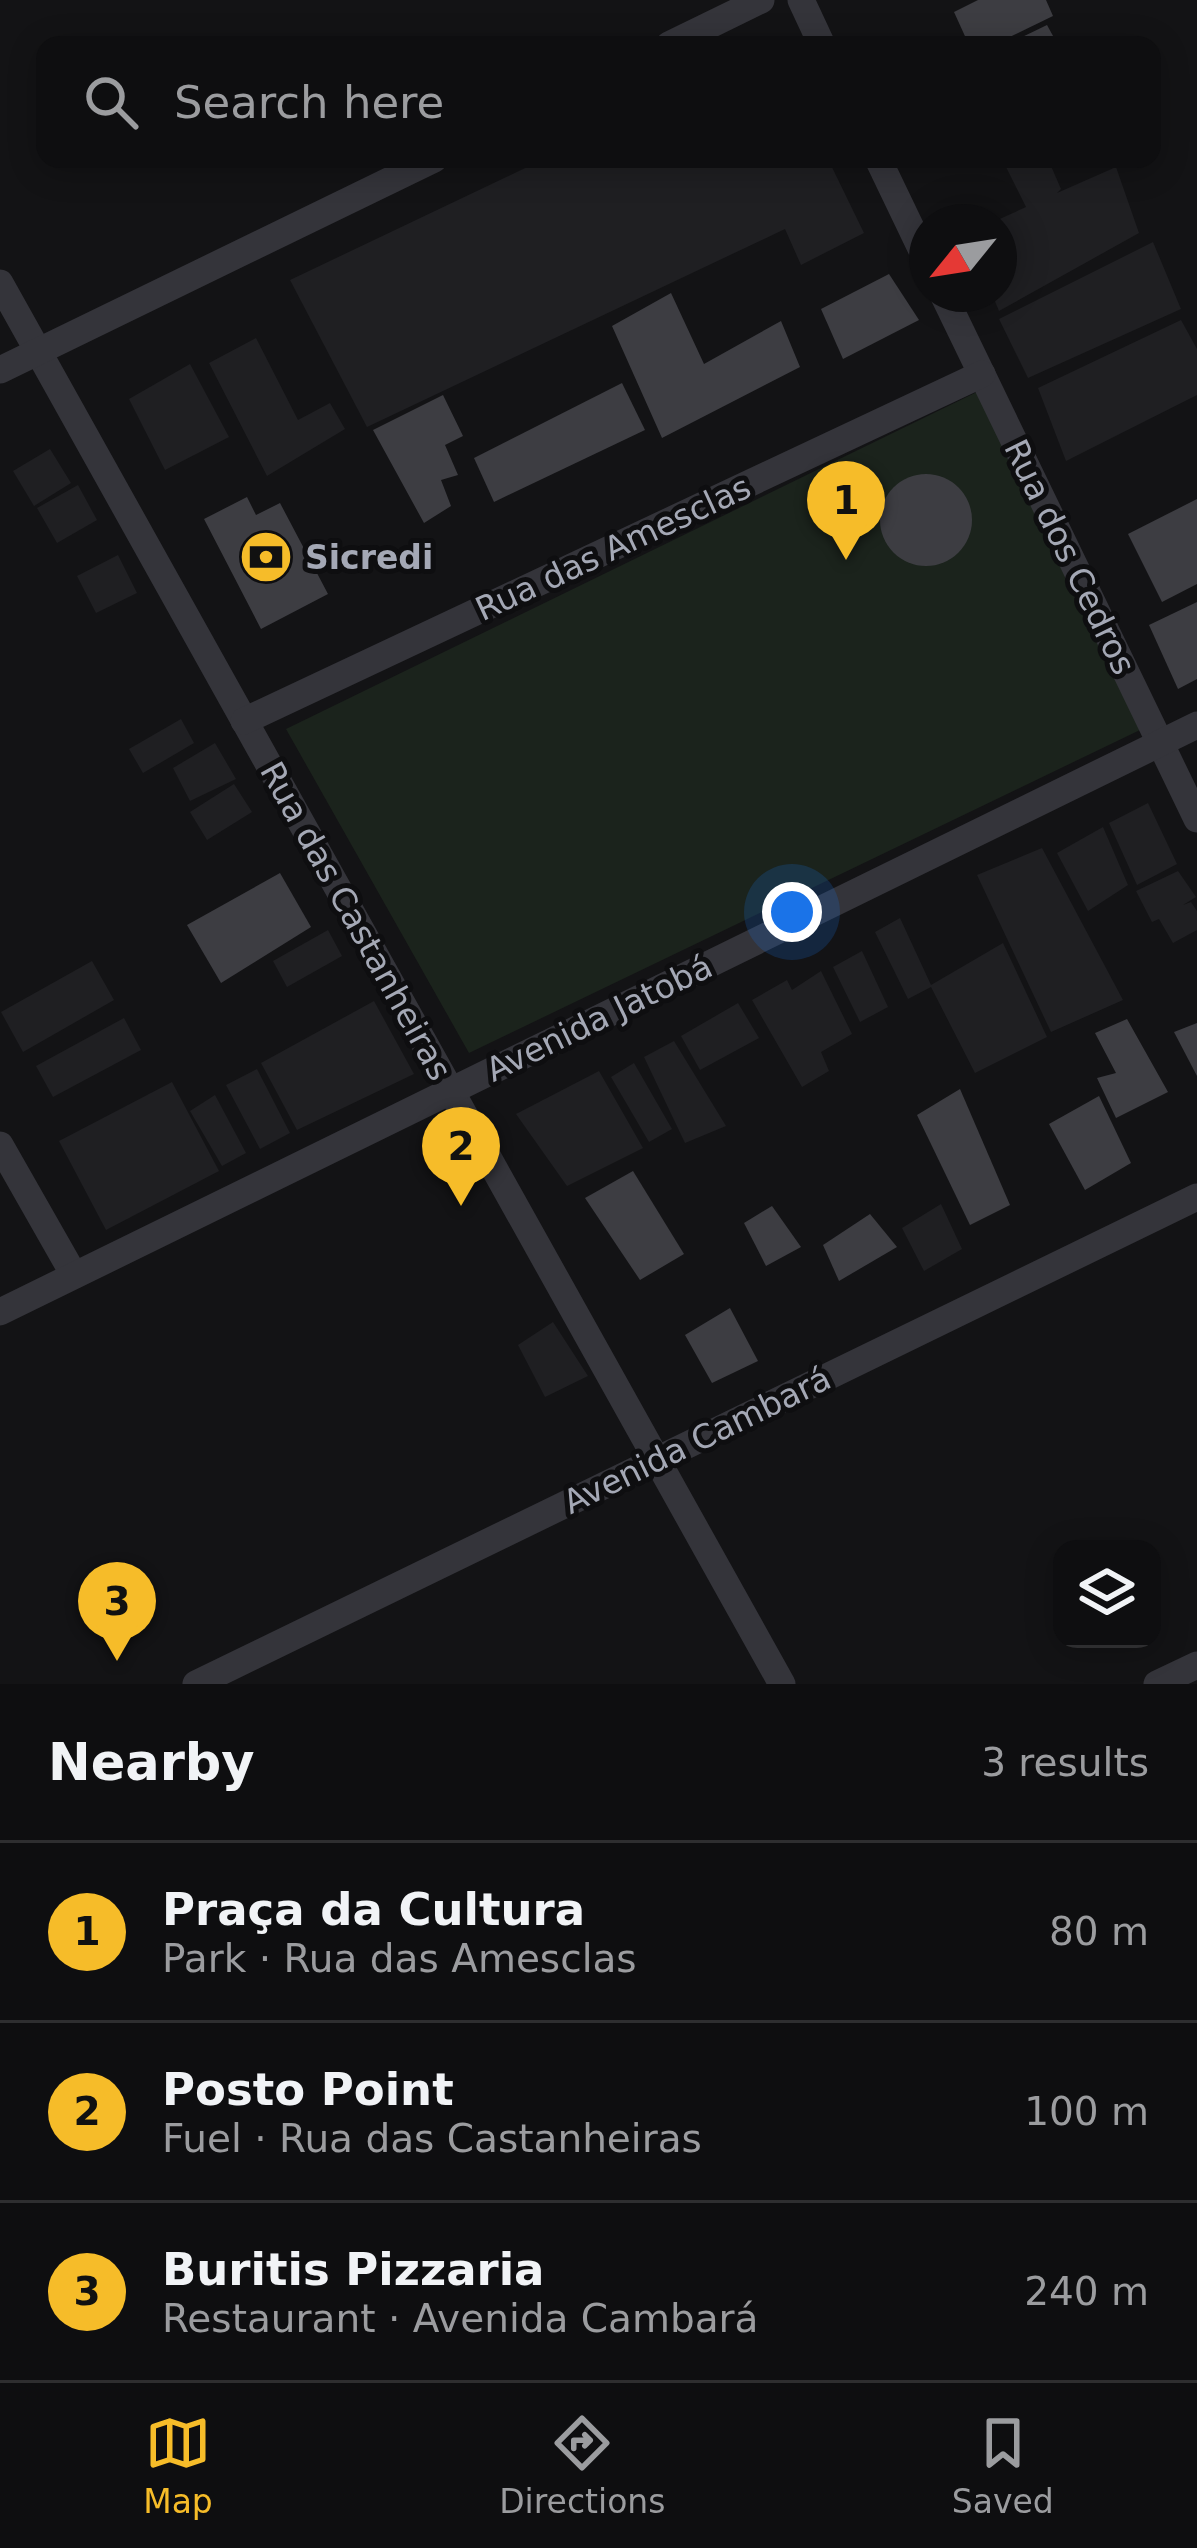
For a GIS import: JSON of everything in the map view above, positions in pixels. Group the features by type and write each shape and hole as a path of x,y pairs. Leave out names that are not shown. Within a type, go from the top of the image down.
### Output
{"street":[{"path":"687,36 761,0"},
{"path":"801,0 819,36"},
{"path":"0,370 415,168"},
{"path":"882,168 909,224"},
{"name":"Rua das Castanheiras","path":"0,283 782,1684"},
{"name":"Rua dos Cedros","path":"952,312 1197,819"},
{"name":"Rua das Amesclas","path":"244,721 982,374"},
{"name":"Avenida Jatobá","path":"0,1312 1197,724"},
{"path":"0,1145 74,1275"},
{"name":"Avenida Cambará","path":"196,1684 1197,1197"},
{"path":"1157,1684 1197,1665"}],"shaded area":[{"path":"525,168 832,168 864,233 801,265 785,229 367,427 290,280"},
{"path":"1006,168 1052,168 1061,189 1057,193 1116,168 1139,233 1017,301 1017,211 1026,207"},
{"path":"1153,242 1181,309 1028,378 999,319"},
{"path":"1181,320 1197,349 1197,395 1066,461 1038,388"},
{"path":"256,338 298,420 330,403 345,429 267,476 209,363"},
{"path":"190,364 229,437 165,470 129,399"},
{"path":"979,391 1140,730 469,1053 286,729"},
{"path":"50,449 71,483 34,506 13,471"},
{"path":"78,485 97,520 57,543 37,508"},
{"path":"118,555 137,593 96,613 77,576"},
{"path":"181,719 194,743 143,773 129,749"},
{"path":"215,743 236,779 190,801 173,768"},
{"path":"234,784 252,812 207,840 190,812"},
{"path":"1148,803 1177,864 1137,885 1109,823"},
{"path":"1103,827 1128,885 1088,911 1057,853"},
{"path":"1042,848 1123,1000 1051,1032 977,875"},
{"path":"1178,871 1196,897 1183,905 1191,902 1197,911 1197,930 1173,943 1159,919 1152,922 1136,891"},
{"path":"900,918 931,985 1003,943 1047,1037 975,1073 931,987 908,999 875,932"},
{"path":"328,930 342,956 287,987 273,961"},
{"path":"862,951 888,1007 860,1022 833,967"},
{"path":"92,961 114,1000 23,1052 1,1012"},
{"path":"821,971 852,1034 821,1052 829,1071 802,1087 752,1000 787,980 792,990"},
{"path":"374,1001 414,1074 297,1130 261,1063"},
{"path":"738,1003 759,1038 700,1070 681,1036"},
{"path":"124,1018 141,1050 53,1097 36,1066"},
{"path":"674,1041 726,1126 685,1143 644,1057"},
{"path":"634,1063 672,1129 649,1142 611,1077"},
{"path":"257,1069 290,1133 260,1149 226,1085"},
{"path":"599,1071 643,1148 567,1186 516,1114"},
{"path":"172,1082 219,1171 106,1230 59,1141"},
{"path":"215,1095 246,1153 222,1166 190,1111"},
{"path":"941,1204 962,1249 924,1271 902,1228"},
{"path":"553,1322 588,1376 545,1397 518,1345"}],"building":[{"path":"978,0 1046,0 1053,16 1012,36 965,36 954,12"},
{"path":"1047,25 1053,36 1024,36"},
{"path":"889,274 909,312 919,320 843,359 821,309"},
{"path":"671,293 704,364 781,321 800,367 662,438 612,326"},
{"path":"622,383 645,430 494,502 474,458"},
{"path":"443,395 463,436 445,445 458,475 441,480 451,506 424,523 373,430"},
{"path":"926,474 958,488 972,520 958,552 926,566 894,552 880,520 894,488"},
{"name":"Sicredi","path":"247,497 256,515 280,503 328,594 261,629 204,519"},
{"path":"1197,499 1197,584 1162,602 1128,534"},
{"path":"1197,602 1197,679 1178,689 1149,625"},
{"path":"280,873 311,927 221,983 187,925"},
{"path":"1127,1019 1168,1092 1116,1118 1097,1078 1116,1073 1095,1033"},
{"path":"1197,1023 1197,1076 1174,1032"},
{"path":"960,1089 1010,1205 970,1225 917,1115"},
{"path":"1099,1096 1131,1163 1085,1190 1049,1124"},
{"path":"633,1171 684,1254 640,1280 585,1198"},
{"path":"772,1206 801,1247 766,1266 744,1223"},
{"path":"870,1214 897,1247 839,1281 823,1245"},
{"path":"730,1308 758,1361 712,1383 685,1335"}],"place":[{"name":"Sicredi","path":"266,557"},
{"name":"Praça da Cultura","path":"846,560"},
{"name":"Posto Point","path":"461,1206"},
{"name":"Buritis Pizzaria","path":"117,1661"}]}
